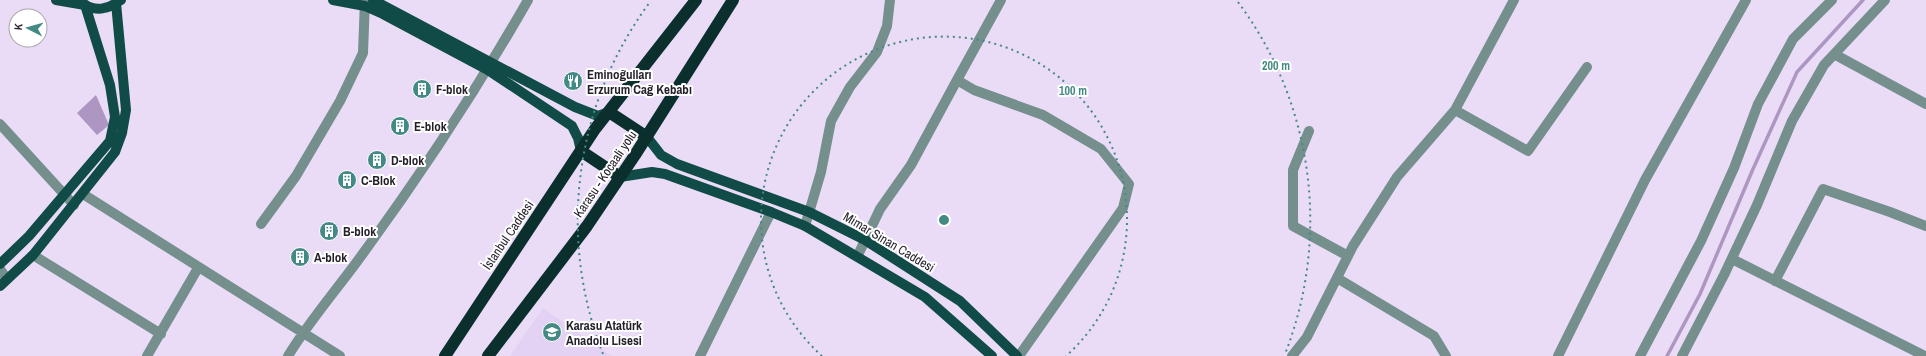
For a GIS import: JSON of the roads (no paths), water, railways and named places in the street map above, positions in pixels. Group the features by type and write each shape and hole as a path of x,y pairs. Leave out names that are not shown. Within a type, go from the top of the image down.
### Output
{"highway":[{"path":"647,137 609,112 696,0"},
{"name":"Karasu - Kocaali yolu","path":"488,356 587,226 647,137 733,0"},
{"name":"İstanbul Caddesi","path":"445,356 580,151 609,112"},
{"path":"580,151 620,177"}],"main road":[{"path":"4,282 33,255 74,206 115,152 124,125 126,110 118,1 101,9 82,2 56,0"},
{"path":"333,0 368,2 490,66 575,108 598,116 609,112"},
{"path":"0,264 29,236 110,141 115,117 110,85 82,2"},
{"path":"490,66 572,126 578,138 580,151"},
{"name":"Mimar Sinan Caddesi","path":"647,137 661,154 677,164 809,212 865,240 960,301 1018,356"},
{"path":"620,177 652,172 665,174 771,212 805,226 858,255 925,297 992,356"}],"street":[{"path":"288,356 302,332 356,264 490,66 528,0"},
{"path":"805,226 821,172 830,121 850,87 877,52 887,26 890,0"},
{"path":"858,255 880,209 911,165 1001,0"},
{"path":"1292,356 1307,337 1348,256 1397,177 1455,110 1514,0"},
{"path":"1558,356 1645,180 1746,0"},
{"path":"1640,356 1701,241 1734,168 1758,104 1793,39 1832,0"},
{"path":"1682,356 1732,260 1792,121 1824,65 1885,0"},
{"path":"262,224 296,176 340,101 363,54 368,2"},
{"path":"1834,54 1926,104"},
{"path":"1455,110 1528,151 1587,67"},
{"path":"957,80 974,90 1043,115 1101,149 1129,184 1123,208 1018,356"},
{"path":"0,124 74,206"},
{"path":"1309,131 1293,170 1293,226 1348,256"},
{"path":"1775,281 1822,189 1926,226"},
{"path":"83,194 198,268 340,356"},
{"path":"700,356 771,212"},
{"path":"33,255 161,334"},
{"path":"1732,260 1925,356"},
{"path":"147,356 198,268"},
{"path":"0,269 4,282"},
{"path":"1337,278 1434,336 1446,356"}],"waterway":[{"path":"1667,356 1700,294 1753,169 1797,72 1863,0"}],"place":[{"name":"Eminoğulları Erzurum Cağ Kebabı","path":"573,81"},
{"name":"F-blok","path":"422,89"},
{"name":"E-blok","path":"400,126"},
{"name":"D-blok","path":"377,160"},
{"name":"C-Blok","path":"347,180"},
{"name":"B-blok","path":"329,231"},
{"name":"A-blok","path":"300,257"},
{"name":"Karasu Atatürk Anadolu Lisesi","path":"552,332"}]}
